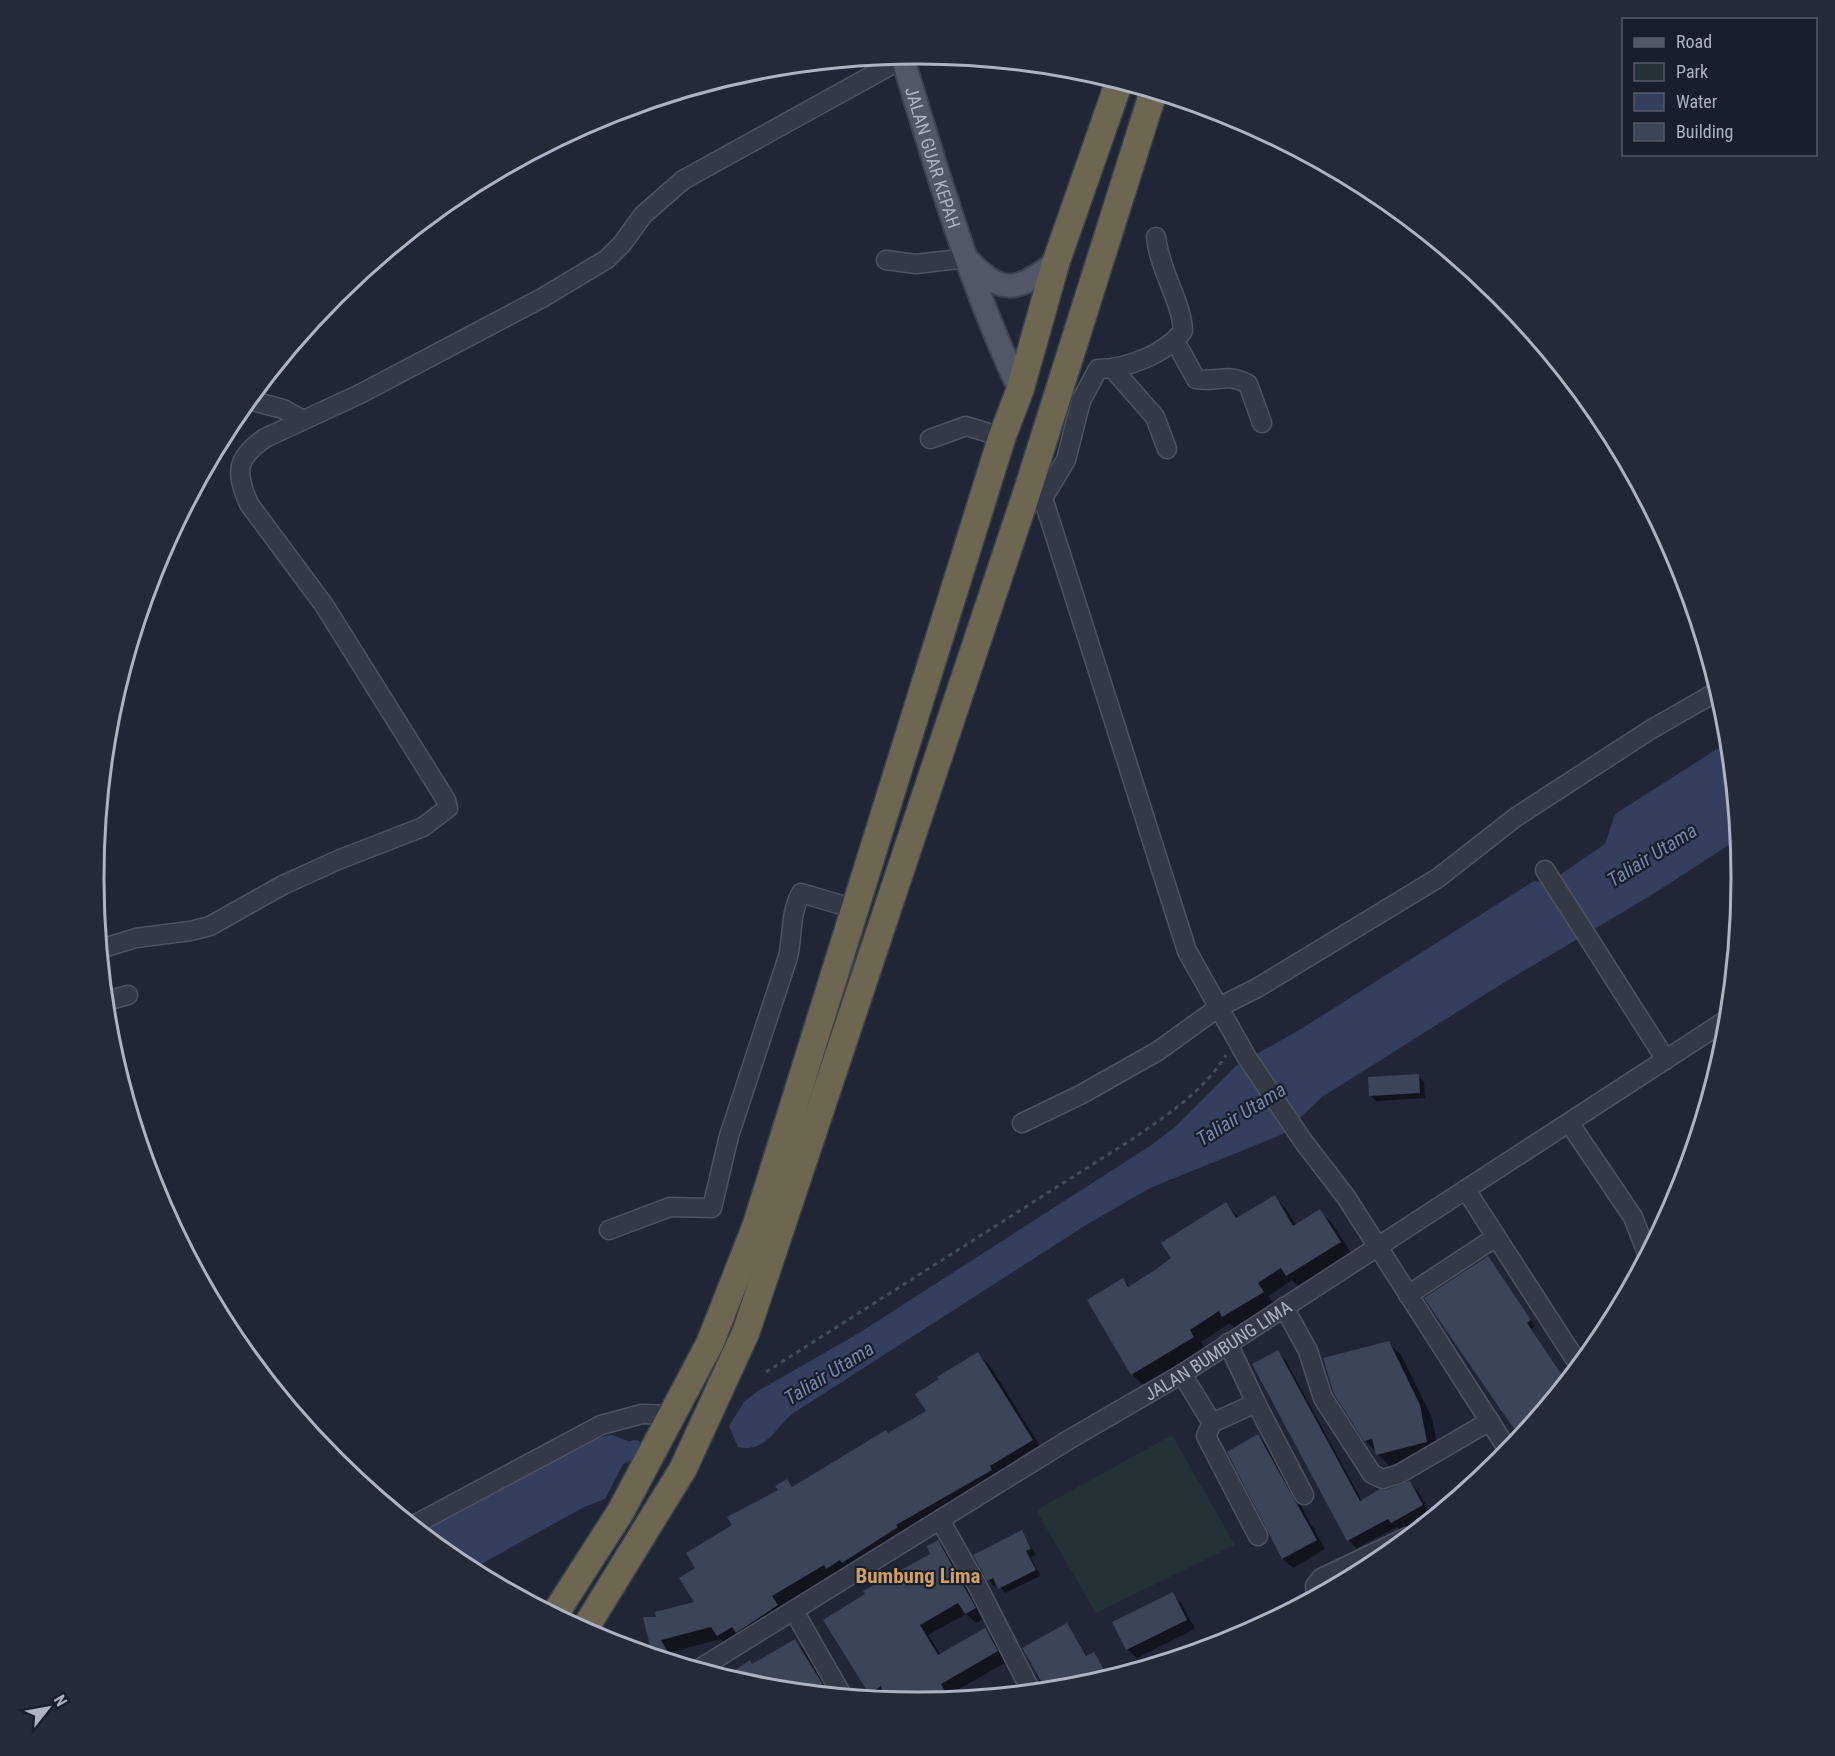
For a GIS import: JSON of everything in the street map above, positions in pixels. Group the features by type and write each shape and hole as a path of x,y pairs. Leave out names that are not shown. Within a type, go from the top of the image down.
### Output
{"highway":[{"path":"559,1608 621,1511 710,1343 756,1226 848,907 1002,437 1020,390 1056,262 1116,89"},
{"path":"589,1622 684,1469 746,1332 1035,495 1151,99"}],"main road":[{"name":"JALAN GUAR KEPAH","path":"904,65 966,258 999,347 1020,390"},
{"name":"JALAN GUAR KEPAH","path":"966,258 985,278 998,285 1018,285 1034,279 1056,262"}],"street":[{"path":"107,947 136,938 210,926 282,885 338,860 423,827 448,808 446,800 324,605 249,504 241,486 239,471 242,460 251,448 303,420 360,394 542,298 588,271 614,251 643,215 683,180 887,65"},
{"path":"1156,237 1161,265 1183,321 1183,332 1162,350 1113,369 1098,369 1081,401 1066,460 1035,495 1187,951 1246,1056 1303,1141 1346,1197 1504,1442"},
{"path":"886,260 924,263 966,258"},
{"path":"1175,341 1196,379 1205,381 1226,376 1237,378 1248,384 1259,408 1262,423"},
{"path":"1113,369 1155,417 1167,449"},
{"path":"258,402 283,409 303,420"},
{"path":"930,439 966,426 1002,437"},
{"path":"1022,1123 1082,1094 1158,1051 1219,1007 1257,988 1438,878 1516,818 1650,730 1710,696"},
{"path":"1547,873 1666,1060"},
{"path":"609,1230 670,1207 712,1208 729,1136 788,957 796,903 801,893 848,907"},
{"path":"114,999 128,995"},
{"name":"JALAN BUMBUNG LIMA","path":"707,1664 1182,1374 1570,1124 1717,1026"},
{"path":"1570,1124 1633,1217 1644,1244"},
{"path":"1466,1190 1574,1358"},
{"path":"1408,1295 1496,1237"},
{"path":"1284,1307 1308,1351 1323,1398 1372,1474 1383,1479 1399,1474 1490,1421"},
{"path":"1228,1343 1304,1495"},
{"path":"1182,1374 1212,1423"},
{"path":"1256,1403 1212,1423 1206,1436 1258,1536"},
{"path":"420,1522 601,1425 642,1414 669,1421"},
{"path":"940,1520 978,1587 1028,1684"},
{"path":"1315,1588 1322,1578 1362,1558"},
{"path":"794,1611 839,1688"}],"path":[{"path":"766,1372 1075,1177 1171,1112 1222,1062 1229,1050 1233,1034"}],"green space":[{"path":"1172,1435 1235,1545 1096,1613 1036,1510"}],"water":[{"path":"1720,747 1730,844 1650,896 1500,985 1322,1097 1283,1134 1150,1188 1086,1225 792,1414 763,1443 748,1448 738,1447 729,1426 744,1402 758,1391 859,1333 1150,1146 1175,1127 1237,1065 1301,1029 1534,881 1548,883 1605,844 1615,814"},
{"path":"612,1435 634,1443 605,1499 584,1507 481,1564 429,1528 595,1438"}],"building":[{"path":"1419,1074 1420,1093 1369,1096 1368,1077"},
{"path":"1275,1195 1293,1226 1320,1209 1341,1242 1286,1276 1281,1268 1258,1283 1264,1292 1222,1317 1219,1311 1190,1330 1194,1337 1131,1375 1087,1300 1123,1278 1128,1287 1155,1270 1171,1258 1161,1243 1226,1202 1236,1218"},
{"path":"1488,1256 1531,1320 1527,1323 1562,1375 1514,1429 1424,1298"},
{"path":"1389,1341 1420,1405 1427,1442 1376,1455 1372,1439 1364,1441 1334,1394 1323,1358"},
{"path":"1278,1350 1360,1501 1380,1489 1386,1490 1410,1481 1423,1505 1391,1523 1388,1519 1347,1541 1252,1364"},
{"path":"978,1352 1033,1440 990,1466 992,1470 896,1525 898,1527 842,1563 840,1560 826,1569 824,1565 772,1596 778,1605 736,1633 732,1627 717,1636 711,1627 661,1640 668,1652 650,1646 643,1617 656,1617 655,1612 694,1602 679,1578 695,1568 686,1553 732,1525 727,1517 778,1490 775,1486 787,1479 792,1487 886,1430 888,1433 926,1411 915,1394 939,1379 937,1377"},
{"path":"1258,1434 1317,1540 1282,1559 1227,1452"},
{"path":"1022,1530 1031,1549 1026,1551 1036,1570 998,1589 993,1578 987,1581 973,1555"},
{"path":"938,1540 976,1608 965,1614 958,1603 920,1625 938,1655 985,1628 998,1651 941,1684 945,1691 882,1691 881,1686 874,1690 867,1690 823,1620 865,1594 863,1591 930,1554 927,1546"},
{"path":"1173,1592 1187,1620 1126,1650 1112,1622"},
{"path":"1067,1623 1086,1656 1094,1652 1104,1670 1042,1682 1022,1648"},
{"path":"795,1639 824,1686 735,1670 750,1660 752,1664"}],"waterway":[{"name":"Taliair Utama","path":"606,1461 635,1449"}],"district":[{"name":"Bumbung Lima","path":"918,1576"}]}
